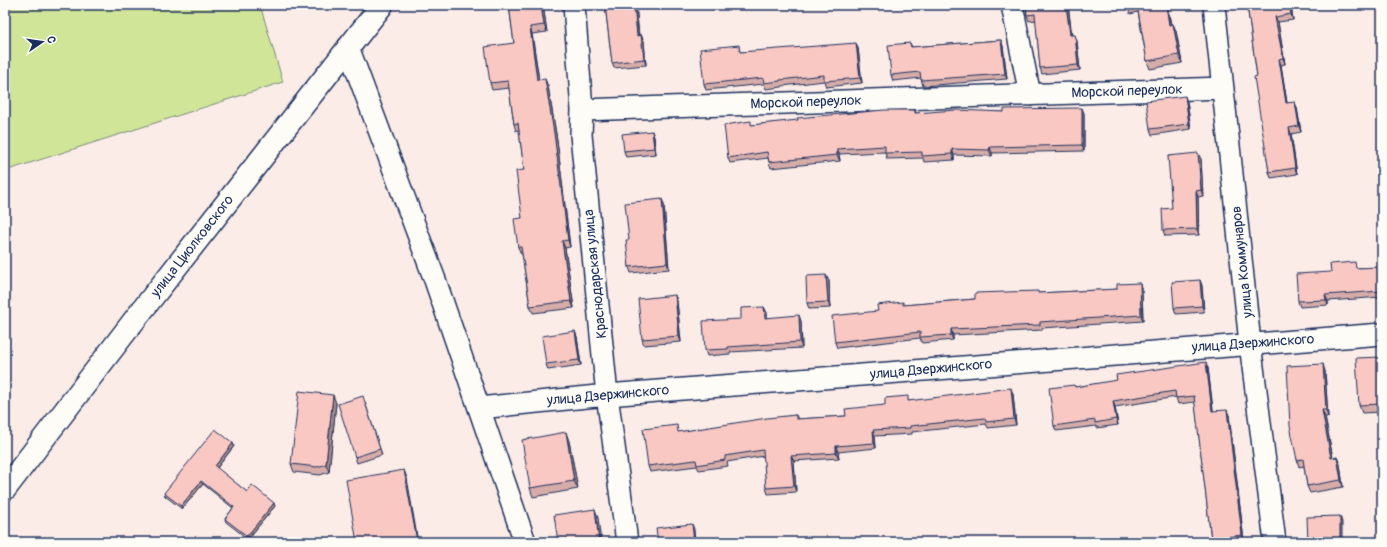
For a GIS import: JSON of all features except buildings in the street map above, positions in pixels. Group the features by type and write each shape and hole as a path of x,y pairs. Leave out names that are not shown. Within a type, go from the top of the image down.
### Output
{"main road":[{"name":"улица Циолковского","path":"5,489 131,324 382,5"}],"street":[{"name":"Краснодарская улица","path":"574,5 582,110 581,135 607,394 626,542"},
{"path":"1012,5 1030,95"},
{"name":"улица Коммунаров","path":"1214,5 1250,343 1275,542"},
{"path":"348,47 435,280 525,542"},
{"name":"Морской переулок","path":"582,110 1224,88"},
{"name":"улица Дзержинского","path":"479,408 607,394 1250,343 1382,334"}],"green space":[{"path":"5,5 260,5 283,82 5,171"}]}
